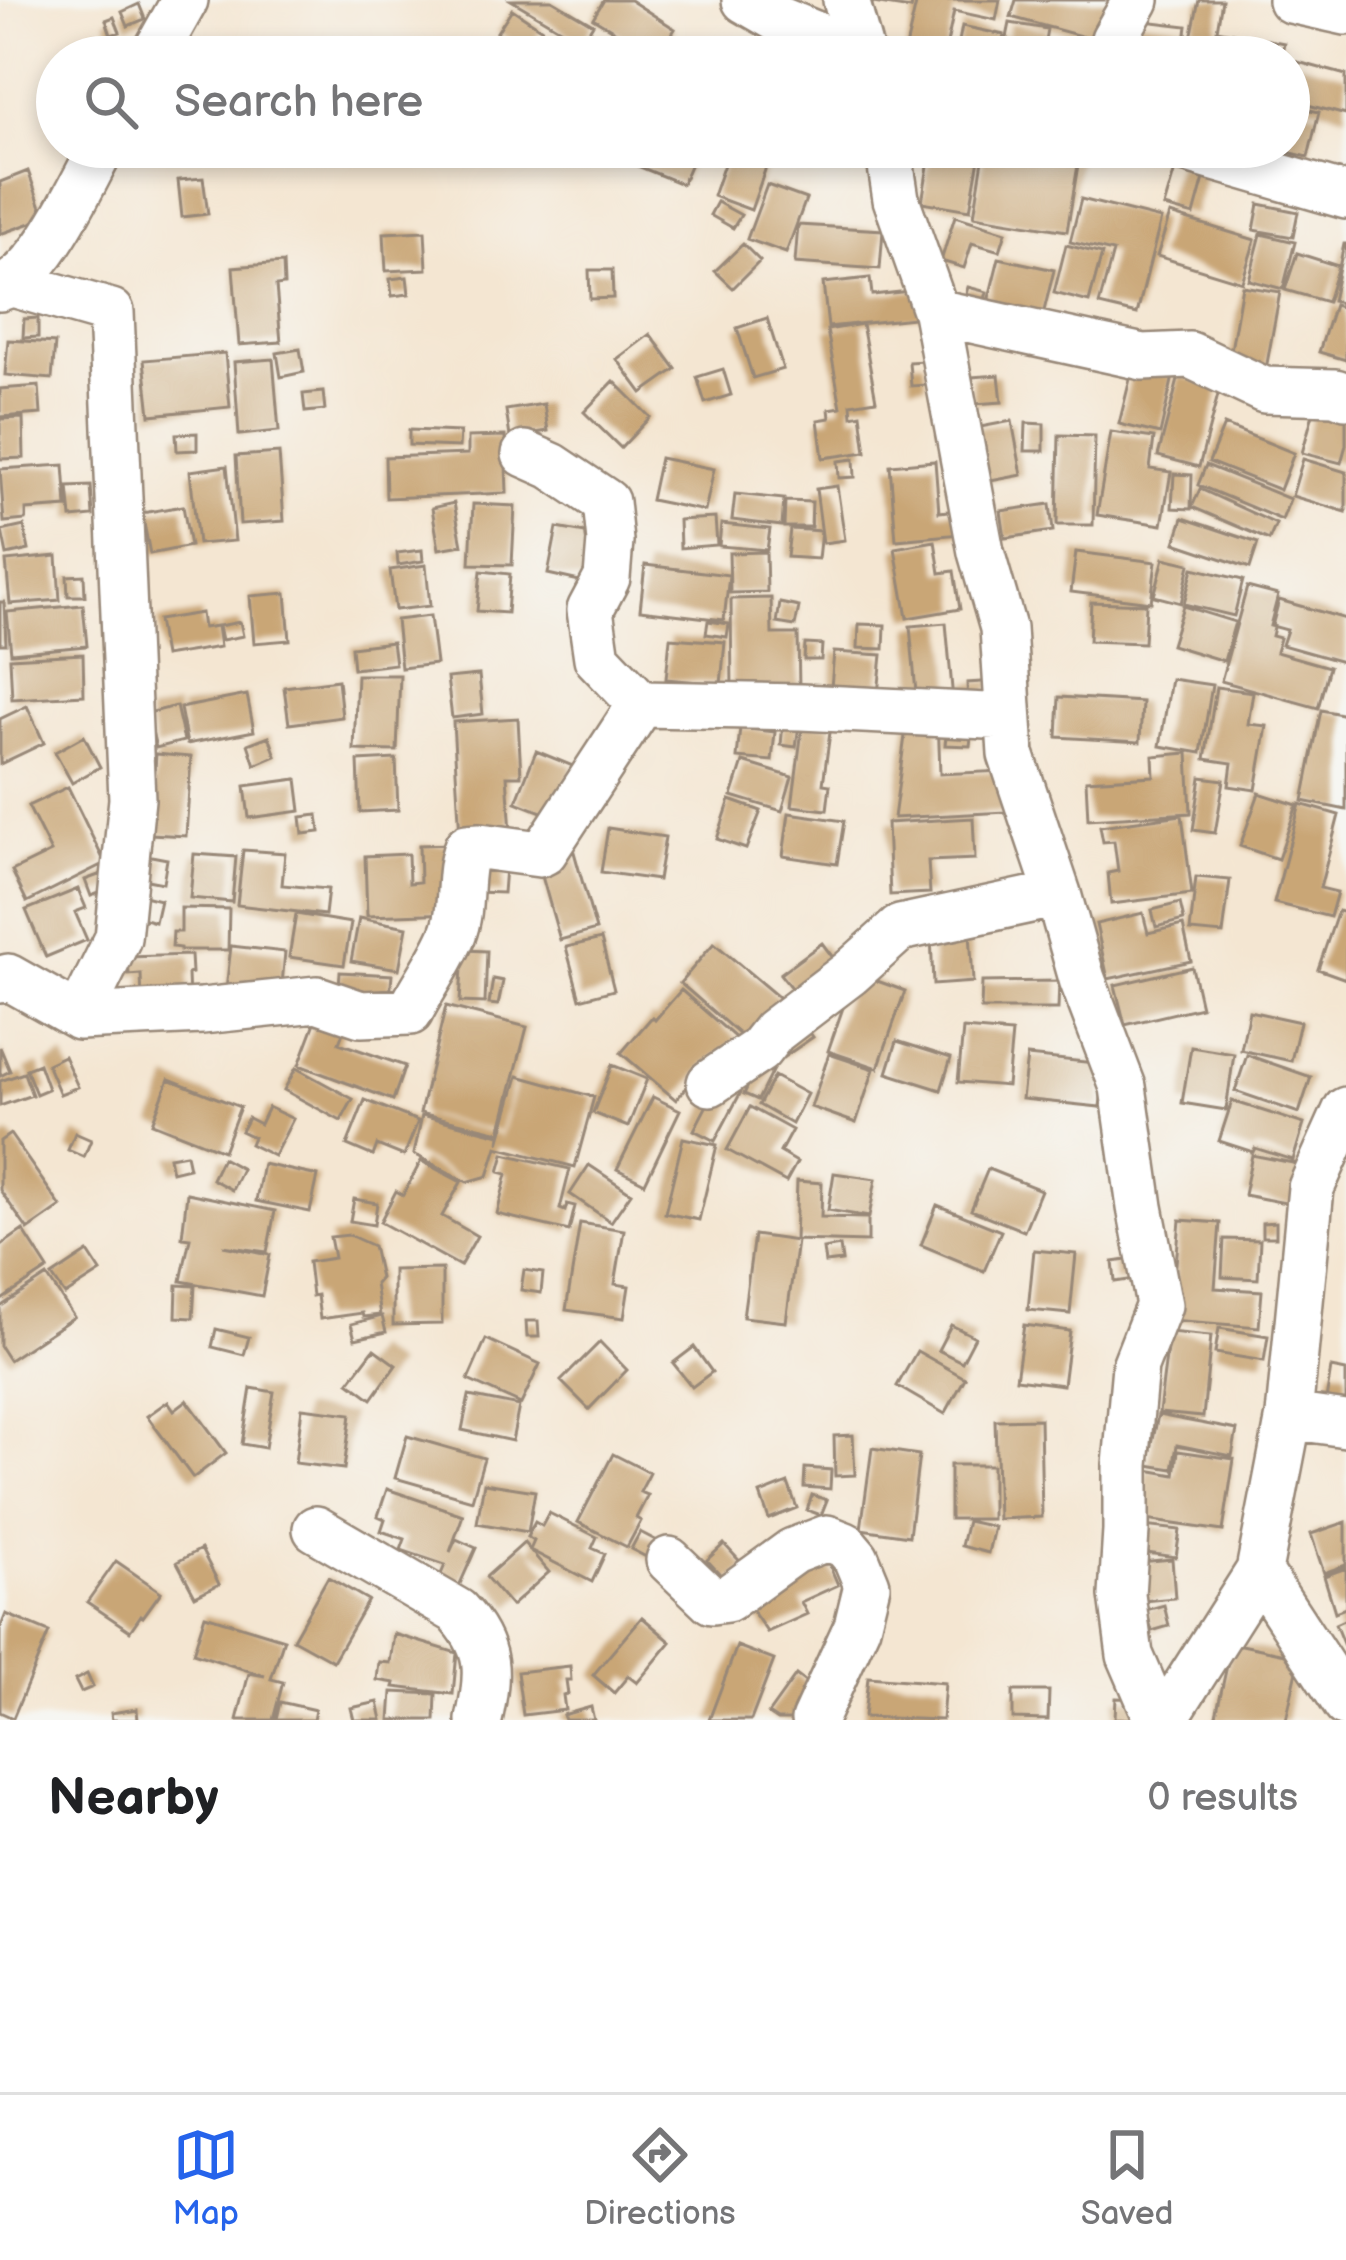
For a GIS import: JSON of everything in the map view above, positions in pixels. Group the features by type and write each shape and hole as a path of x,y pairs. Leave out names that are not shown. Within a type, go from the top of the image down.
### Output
{"street":[{"path":"165,36 185,0"},
{"path":"745,0 817,36"},
{"path":"846,0 856,36"},
{"path":"1116,36 1136,0"},
{"path":"1292,0 1346,12"},
{"path":"79,1017 118,938 132,799 111,312 7,286 56,234 91,168"},
{"path":"891,168 896,199 936,312 981,552 1003,628 1011,754 1082,979 1123,1087 1159,1305 1136,1366 1126,1466 1122,1595 1130,1655 1161,1720"},
{"path":"1249,168 1346,196"},
{"path":"936,312 1143,357 1190,355 1264,390 1346,396"},
{"path":"525,454 606,502 607,578 590,610 597,658 641,704 1008,716"},
{"path":"0,980 8,977 79,1017 317,999 361,1014 410,1012 453,933 466,848 544,852 641,704"},
{"path":"710,1083 759,1050 774,1030 900,928 1058,893"},
{"path":"1161,1720 1259,1571 1346,1109"},
{"path":"1289,1416 1346,1424"},
{"path":"316,1529 457,1611 474,1630 485,1656 486,1687 479,1720"},
{"path":"669,1560 712,1601 727,1600 793,1551 827,1538 845,1545 867,1585 856,1626 814,1720"},
{"path":"1259,1571 1346,1704"}],"building":[{"path":"511,0 552,0 593,24 586,36 572,36"},
{"path":"604,0 630,0 675,29 670,36 623,36 593,18"},
{"path":"873,0 913,0 911,9"},
{"path":"917,0 1000,0 996,20 954,11 949,36 909,36"},
{"path":"1016,0 1110,0 1100,36 1081,36 1011,17"},
{"path":"1199,0 1222,0 1217,30 1248,36 1191,36"},
{"path":"139,4 145,19 128,26 122,12"},
{"path":"512,9 542,29 537,36 497,32"},
{"path":"114,17 120,32 111,35 106,20"},
{"path":"1136,20 1187,26 1186,36 1134,36"},
{"path":"1010,23 1047,29 1046,36 1007,36"},
{"path":"962,26 1004,35 1004,36 960,36"},
{"path":"1310,65 1346,75 1346,115 1310,106"},
{"path":"1310,110 1319,112 1310,149"},
{"path":"642,168 689,168 682,184"},
{"path":"723,168 766,168 751,210 713,196"},
{"path":"928,168 977,168 970,210 922,202"},
{"path":"982,168 1078,168 1067,231 974,216"},
{"path":"1176,168 1206,171 1194,215 1164,207"},
{"path":"28,171 45,218 0,234 0,182"},
{"path":"203,178 208,214 182,217 178,180"},
{"path":"767,185 806,199 786,253 747,239"},
{"path":"1081,199 1161,219 1137,314 1099,305 1113,252 1070,242"},
{"path":"717,202 741,215 733,228 710,215"},
{"path":"1259,204 1298,212 1293,237 1254,230"},
{"path":"1170,214 1255,240 1242,282 1157,256"},
{"path":"955,216 1006,232 1000,251 972,243 964,268 941,261"},
{"path":"798,225 883,230 880,269 795,263"},
{"path":"425,231 427,269 386,271 384,233"},
{"path":"1261,234 1295,242 1283,289 1249,280"},
{"path":"743,244 760,261 733,288 715,271"},
{"path":"1346,244 1346,304 1332,301"},
{"path":"1066,245 1102,254 1089,302 1054,293"},
{"path":"1297,253 1338,266 1327,302 1285,290"},
{"path":"999,258 1054,270 1042,319 987,306"},
{"path":"283,263 284,285 276,286 281,342 239,345 233,267"},
{"path":"589,270 612,270 613,298 590,299"},
{"path":"407,277 409,294 392,296 390,279"},
{"path":"870,278 872,295 920,290 923,317 828,327 823,283"},
{"path":"1242,286 1280,292 1266,369 1229,362"},
{"path":"968,287 987,292 982,310 963,304"},
{"path":"1334,305 1346,309 1346,360 1319,352"},
{"path":"38,318 38,337 23,338 24,319"},
{"path":"767,318 783,369 753,378 737,328"},
{"path":"862,324 876,400 851,404 852,416 861,414 866,452 823,458 818,420 830,418 829,409 841,407 827,330"},
{"path":"650,334 676,369 642,393 617,359"},
{"path":"8,340 55,343 52,379 5,375"},
{"path":"300,349 304,372 281,377 277,353"},
{"path":"225,353 230,407 150,415 144,360"},
{"path":"273,359 279,431 239,435 234,362"},
{"path":"924,361 926,385 911,386 909,362"},
{"path":"1133,367 1173,376 1160,434 1119,424"},
{"path":"723,369 731,395 705,403 697,377"},
{"path":"999,375 1002,402 974,404 972,377"},
{"path":"1179,376 1220,387 1199,467 1158,456"},
{"path":"614,381 650,417 621,448 584,412"},
{"path":"39,386 41,414 0,417 0,389"},
{"path":"323,392 325,410 305,412 303,394"},
{"path":"1316,403 1346,411 1341,463 1302,453"},
{"path":"544,404 548,431 510,437 506,410"},
{"path":"23,418 24,458 0,459 0,419"},
{"path":"1012,421 1022,475 980,483 970,429"},
{"path":"1026,423 1044,424 1044,451 1025,451"},
{"path":"1224,425 1294,453 1280,490 1209,462"},
{"path":"409,430 460,432 459,447 409,445"},
{"path":"1111,432 1154,438 1150,469 1171,472 1162,525 1097,515"},
{"path":"197,433 197,450 177,451 176,434"},
{"path":"1059,435 1095,436 1093,525 1057,525"},
{"path":"505,436 507,493 386,498 385,457 468,454 468,437"},
{"path":"279,453 284,521 240,524 236,456"},
{"path":"660,458 714,469 705,511 651,500"},
{"path":"854,459 855,477 839,478 838,461"},
{"path":"1303,459 1346,472 1346,512 1292,496"},
{"path":"935,461 939,512 958,510 961,534 896,540 890,465"},
{"path":"64,465 67,507 26,510 26,520 4,522 0,469"},
{"path":"1206,465 1290,499 1282,520 1198,485"},
{"path":"227,466 235,541 198,544 190,471"},
{"path":"1174,474 1192,475 1191,509 1172,508"},
{"path":"91,486 93,516 71,518 68,487"},
{"path":"837,486 845,540 823,543 816,489"},
{"path":"1200,489 1276,524 1269,540 1192,507"},
{"path":"735,494 784,499 782,526 732,520"},
{"path":"785,501 812,502 811,527 784,527"},
{"path":"454,503 462,545 439,549 432,508"},
{"path":"473,504 515,506 512,565 470,564"},
{"path":"1050,504 1053,531 1005,538 1001,511"},
{"path":"183,506 190,546 150,554 142,513"},
{"path":"715,518 717,545 680,548 679,520"},
{"path":"1183,518 1258,543 1250,568 1175,543"},
{"path":"721,524 770,529 767,550 719,546"},
{"path":"24,526 29,550 7,555 2,531"},
{"path":"557,528 602,536 593,584 548,574"},
{"path":"790,529 821,531 818,559 787,557"},
{"path":"935,541 940,573 954,571 960,609 907,618 895,548"},
{"path":"422,550 423,561 398,565 397,553"},
{"path":"766,552 767,592 730,593 729,553"},
{"path":"1076,552 1156,562 1151,602 1071,592"},
{"path":"57,556 60,600 10,604 6,561"},
{"path":"1164,558 1190,564 1181,603 1154,596"},
{"path":"426,565 430,606 395,610 390,570"},
{"path":"645,565 729,575 724,620 640,610"},
{"path":"1193,568 1243,580 1234,616 1184,604"},
{"path":"481,571 510,574 507,613 477,611"},
{"path":"84,575 85,596 68,596 67,576"},
{"path":"1247,587 1278,595 1270,626 1274,627 1272,636 1280,638 1276,652 1329,667 1318,708 1221,681"},
{"path":"286,593 290,640 254,643 250,596"},
{"path":"771,598 772,634 798,634 799,689 732,690 731,599"},
{"path":"1279,600 1346,619 1346,663 1282,645 1287,630 1272,626"},
{"path":"0,602 4,602 6,644 0,644"},
{"path":"1091,602 1146,604 1144,643 1089,641"},
{"path":"780,603 799,607 795,626 777,623"},
{"path":"83,605 87,646 11,653 7,612"},
{"path":"1183,606 1235,622 1224,661 1171,645"},
{"path":"201,613 203,628 217,626 220,647 164,656 158,620"},
{"path":"430,616 436,664 401,668 396,620"},
{"path":"708,621 729,624 727,637 706,634"},
{"path":"240,622 243,636 222,640 219,626"},
{"path":"946,623 953,700 917,704 910,626"},
{"path":"859,624 885,625 884,649 858,648"},
{"path":"670,638 725,642 721,684 666,679"},
{"path":"392,642 395,664 353,669 351,647"},
{"path":"805,644 822,645 821,660 804,660"},
{"path":"834,652 882,655 877,704 830,700"},
{"path":"83,654 84,695 12,699 10,658"},
{"path":"357,675 400,675 397,751 354,750"},
{"path":"479,675 483,714 452,718 447,678"},
{"path":"1171,679 1212,685 1201,753 1160,746"},
{"path":"338,680 342,717 289,724 284,687"},
{"path":"998,681 968,708 967,683"},
{"path":"1216,687 1253,692 1248,724 1267,726 1256,790 1229,786 1232,763 1205,759"},
{"path":"247,695 254,731 187,744 180,708"},
{"path":"1059,697 1142,702 1140,742 1057,737"},
{"path":"27,706 44,743 0,764 0,719"},
{"path":"176,706 184,741 156,748 148,713"},
{"path":"1321,710 1346,715 1346,810 1303,801"},
{"path":"938,716 940,774 1004,771 1006,812 894,818 907,721"},
{"path":"518,718 521,776 507,776 511,832 460,835 453,722"},
{"path":"803,722 831,725 823,784 830,785 827,810 792,806"},
{"path":"783,723 799,725 796,747 781,745"},
{"path":"947,727 972,728 970,746 945,745"},
{"path":"740,728 775,732 772,761 737,758"},
{"path":"84,736 100,767 72,783 55,752"},
{"path":"269,736 276,756 255,765 248,744"},
{"path":"536,751 573,766 554,817 516,802"},
{"path":"1188,753 1191,813 1088,819 1086,780 1154,776 1153,756"},
{"path":"156,754 191,757 186,836 151,834"},
{"path":"396,759 398,810 360,812 358,761"},
{"path":"743,762 792,777 782,811 732,796"},
{"path":"1201,777 1224,780 1215,833 1193,830"},
{"path":"297,779 301,811 249,818 245,786"},
{"path":"68,787 105,863 27,902 12,871 51,852 28,806"},
{"path":"1259,793 1297,805 1278,859 1240,846"},
{"path":"730,800 761,811 746,849 717,839"},
{"path":"1300,804 1339,815 1320,888 1337,892 1330,917 1274,903"},
{"path":"789,813 844,821 837,864 783,856"},
{"path":"318,815 320,832 303,834 301,817"},
{"path":"1182,815 1192,894 1111,904 1108,873 1118,871 1114,841 1103,842 1100,826"},
{"path":"973,818 975,859 928,861 930,893 890,895 887,823"},
{"path":"608,828 665,837 658,880 601,872"},
{"path":"452,844 454,913 367,916 365,856 408,854 409,883 420,882 419,845"},
{"path":"243,850 285,853 282,885 328,889 325,915 237,905"},
{"path":"574,852 596,930 560,940 538,862"},
{"path":"477,853 506,854 503,893 474,892"},
{"path":"194,854 236,857 232,902 190,898"},
{"path":"146,855 167,859 163,883 142,879"},
{"path":"112,870 119,886 91,896 85,880"},
{"path":"1196,877 1230,880 1223,934 1190,931"},
{"path":"78,889 86,908 75,912 87,940 46,957 26,910"},
{"path":"144,896 160,900 155,922 138,917"},
{"path":"1180,903 1184,920 1156,927 1152,910"},
{"path":"181,908 229,909 228,950 172,947 173,932 181,932"},
{"path":"1338,911 1346,913 1346,979 1318,969"},
{"path":"1143,913 1148,933 1183,925 1191,961 1108,979 1096,924"},
{"path":"296,914 351,923 344,965 289,957"},
{"path":"359,918 407,927 399,969 351,961"},
{"path":"970,932 973,982 933,985 931,934"},
{"path":"601,939 614,990 580,999 566,947"},
{"path":"714,943 790,1007 755,1048 680,983"},
{"path":"822,943 843,971 803,1003 780,974"},
{"path":"231,946 285,952 281,995 226,990"},
{"path":"463,950 487,951 485,1003 460,1002"},
{"path":"191,955 189,1000 142,1002 141,974 129,975 128,957"},
{"path":"1192,967 1201,1007 1125,1025 1115,985"},
{"path":"340,972 392,975 389,1006 338,1003"},
{"path":"855,973 905,991 878,1068 828,1051"},
{"path":"493,979 503,981 498,1005 489,1004"},
{"path":"1059,981 1058,1009 981,1009 982,982"},
{"path":"681,990 738,1040 707,1063 676,1100 621,1053"},
{"path":"446,1006 527,1027 500,1132 420,1113"},
{"path":"1249,1011 1300,1022 1291,1061 1241,1050"},
{"path":"319,1012 347,1022 339,1043 405,1066 393,1100 299,1065"},
{"path":"800,1018 813,1037 784,1057 771,1038"},
{"path":"963,1029 1012,1033 1007,1086 958,1082"},
{"path":"897,1041 951,1058 941,1090 887,1073"},
{"path":"0,1047 10,1071 0,1076"},
{"path":"1191,1047 1234,1054 1226,1110 1182,1103"},
{"path":"763,1054 777,1061 758,1100 744,1094"},
{"path":"829,1054 874,1069 856,1123 811,1107"},
{"path":"1247,1055 1311,1077 1299,1113 1235,1091"},
{"path":"64,1056 78,1087 60,1094 47,1064"},
{"path":"1027,1056 1105,1064 1100,1107 1022,1099"},
{"path":"39,1064 48,1089 36,1094 26,1069"},
{"path":"612,1065 647,1079 628,1127 593,1113"},
{"path":"296,1068 353,1099 341,1121 284,1090"},
{"path":"24,1073 32,1095 0,1106 0,1081"},
{"path":"518,1076 594,1097 575,1167 497,1147 488,1176 467,1182 414,1154 422,1115 500,1135 499,1143"},
{"path":"774,1076 807,1094 792,1124 759,1105"},
{"path":"169,1079 240,1107 223,1151 152,1123"},
{"path":"720,1080 741,1092 715,1141 694,1130"},
{"path":"653,1097 680,1110 645,1183 617,1169"},
{"path":"365,1100 418,1121 404,1156 377,1145 373,1156 347,1145"},
{"path":"1232,1101 1304,1124 1293,1160 1219,1141"},
{"path":"268,1107 293,1119 274,1156 250,1144 253,1137 241,1131 248,1118 260,1124"},
{"path":"750,1107 792,1130 780,1152 797,1162 786,1182 727,1150"},
{"path":"75,1133 91,1140 84,1157 68,1150"},
{"path":"10,1134 61,1207 28,1230 0,1190 0,1141"},
{"path":"683,1138 717,1145 699,1220 665,1213"},
{"path":"186,1154 189,1168 172,1172 169,1157"},
{"path":"504,1154 570,1169 560,1209 575,1206 569,1231 497,1214 507,1174 499,1172"},
{"path":"1252,1155 1303,1165 1296,1205 1244,1195"},
{"path":"222,1158 242,1169 232,1190 212,1179"},
{"path":"421,1161 461,1182 442,1216 477,1236 460,1266 380,1222 396,1191 403,1195"},
{"path":"263,1164 318,1176 310,1212 256,1201"},
{"path":"589,1165 631,1193 611,1222 570,1194"},
{"path":"988,1169 1041,1190 1024,1231 971,1210"},
{"path":"834,1173 876,1179 869,1217 828,1210"},
{"path":"797,1181 822,1183 821,1217 868,1218 868,1242 795,1240"},
{"path":"187,1193 275,1211 267,1252 223,1246 270,1255 262,1296 181,1281 190,1238 182,1237"},
{"path":"354,1199 377,1203 374,1225 350,1221"},
{"path":"937,1205 1001,1231 984,1271 921,1245"},
{"path":"1180,1220 1220,1223 1215,1288 1262,1291 1259,1327 1171,1320"},
{"path":"1276,1222 1276,1237 1262,1237 1262,1223"},
{"path":"580,1223 624,1230 615,1284 629,1286 624,1318 566,1310"},
{"path":"23,1230 48,1269 0,1301 0,1246"},
{"path":"349,1235 373,1246 380,1278 375,1284 380,1315 320,1319 308,1262 334,1258 330,1237"},
{"path":"754,1235 797,1241 786,1322 743,1317"},
{"path":"1224,1239 1260,1240 1258,1279 1222,1277"},
{"path":"840,1246 842,1261 825,1263 823,1249"},
{"path":"1034,1250 1076,1254 1070,1314 1028,1310"},
{"path":"88,1252 101,1272 65,1295 52,1276"},
{"path":"1140,1258 1142,1278 1115,1282 1113,1262"},
{"path":"442,1269 442,1324 393,1325 393,1270"},
{"path":"524,1270 543,1273 541,1293 521,1290"},
{"path":"47,1276 74,1317 9,1360 0,1346 0,1307"},
{"path":"177,1285 195,1286 193,1318 176,1317"},
{"path":"382,1316 386,1332 355,1339 351,1324"},
{"path":"526,1321 538,1321 539,1337 527,1337"},
{"path":"951,1325 975,1337 962,1362 938,1350"},
{"path":"1024,1325 1070,1331 1063,1385 1016,1379"},
{"path":"1219,1328 1268,1336 1264,1361 1215,1353"},
{"path":"216,1329 249,1337 244,1355 212,1347"},
{"path":"1169,1332 1211,1336 1203,1417 1159,1413"},
{"path":"486,1339 540,1364 521,1404 468,1380"},
{"path":"600,1342 627,1370 589,1409 561,1381"},
{"path":"694,1347 712,1372 692,1387 673,1363"},
{"path":"374,1349 396,1365 372,1399 349,1382"},
{"path":"917,1351 965,1378 945,1414 897,1386"},
{"path":"1331,1368 1346,1371 1346,1417 1324,1413"},
{"path":"251,1388 274,1392 265,1448 242,1444"},
{"path":"469,1396 519,1406 512,1441 462,1430"},
{"path":"187,1400 226,1453 193,1478 147,1416 168,1401 174,1410"},
{"path":"302,1408 351,1414 344,1469 295,1463"},
{"path":"1158,1415 1237,1430 1232,1456 1177,1445 1173,1469 1148,1465"},
{"path":"1040,1419 1042,1517 998,1519 995,1420"},
{"path":"853,1435 855,1475 835,1476 834,1436"},
{"path":"407,1436 484,1458 472,1500 395,1478"},
{"path":"872,1448 919,1455 909,1536 861,1529"},
{"path":"1178,1451 1234,1459 1223,1531 1139,1519 1147,1470 1175,1475"},
{"path":"613,1454 650,1473 640,1492 648,1495 636,1518 641,1521 627,1547 578,1522"},
{"path":"950,1465 992,1465 992,1519 950,1519"},
{"path":"805,1468 831,1470 830,1489 804,1487"},
{"path":"484,1483 535,1491 528,1532 477,1523"},
{"path":"788,1483 797,1508 769,1519 760,1494"},
{"path":"387,1489 463,1515 450,1552 456,1539 476,1548 455,1595 436,1586 445,1565 401,1550 405,1539 381,1531 385,1519 378,1516"},
{"path":"812,1495 827,1500 821,1515 807,1510"},
{"path":"549,1513 597,1537 592,1548 605,1554 592,1582 530,1550 534,1541 527,1537 535,1522 542,1526"},
{"path":"967,1521 994,1527 988,1553 961,1546"},
{"path":"1346,1522 1346,1565 1324,1573 1311,1534"},
{"path":"1143,1526 1180,1530 1176,1557 1139,1552"},
{"path":"640,1532 661,1543 652,1560 631,1549"},
{"path":"524,1543 549,1572 511,1606 486,1577"},
{"path":"724,1544 746,1568 729,1584 707,1560"},
{"path":"201,1549 219,1584 195,1596 177,1562"},
{"path":"1172,1559 1175,1598 1142,1601 1140,1562"},
{"path":"116,1561 161,1592 130,1631 87,1602"},
{"path":"829,1564 838,1585 801,1602 807,1614 767,1632 743,1597 808,1565"},
{"path":"1346,1568 1346,1608 1335,1612 1324,1576"},
{"path":"328,1577 368,1600 333,1661 293,1639"},
{"path":"1164,1605 1169,1626 1152,1631 1146,1610"},
{"path":"6,1614 49,1632 13,1718 0,1712 0,1629"},
{"path":"205,1615 284,1639 271,1679 283,1682 273,1720 237,1720 249,1673 265,1676 193,1653"},
{"path":"642,1617 671,1642 637,1683 628,1676 614,1693 593,1675"},
{"path":"1346,1619 1346,1651 1335,1624"},
{"path":"394,1634 457,1653 453,1694 394,1687 395,1683 377,1680 379,1662 390,1663"},
{"path":"1232,1643 1300,1657 1286,1720 1215,1720"},
{"path":"737,1646 774,1660 751,1720 709,1720"},
{"path":"570,1666 568,1694 563,1695 565,1710 523,1715 517,1672"},
{"path":"87,1674 93,1687 81,1692 75,1680"},
{"path":"796,1675 821,1694 802,1720 777,1720 768,1714"},
{"path":"868,1677 945,1683 942,1720 864,1717"},
{"path":"1013,1691 1049,1691 1048,1720 1013,1719"},
{"path":"392,1692 436,1694 435,1720 390,1720"},
{"path":"1116,1698 1137,1699 1136,1719 1115,1718"},
{"path":"280,1702 315,1710 313,1720 276,1720"},
{"path":"378,1702 382,1720 354,1720 351,1708"},
{"path":"591,1707 594,1720 565,1720 563,1715"},
{"path":"137,1709 138,1720 112,1720 111,1713"}]}
